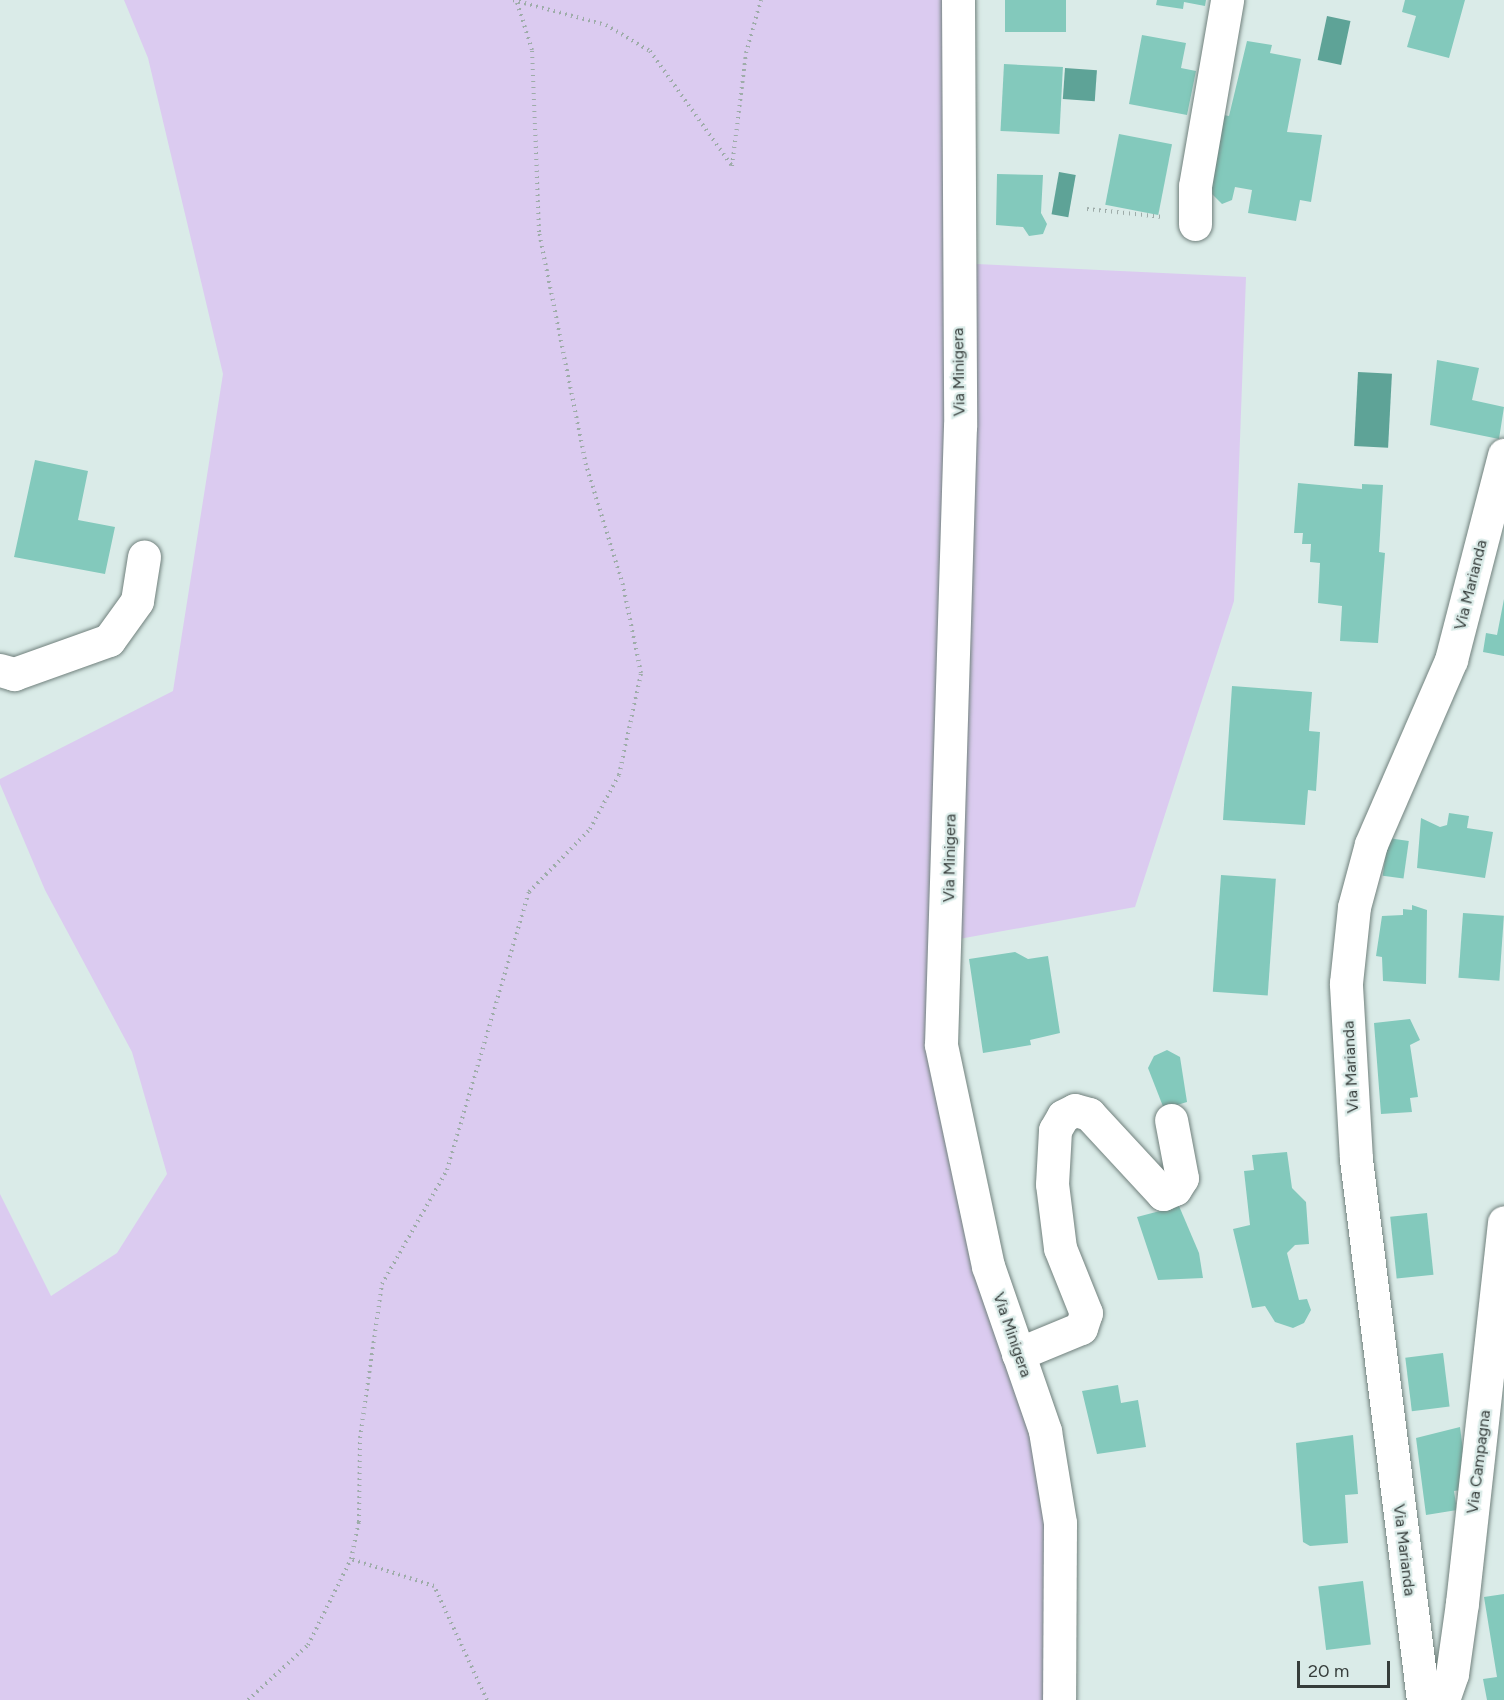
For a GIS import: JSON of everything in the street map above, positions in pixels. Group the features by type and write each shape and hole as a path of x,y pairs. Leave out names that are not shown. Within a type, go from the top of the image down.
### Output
{"street":[{"name":"Via Minigera","path":"958,0 960,438 941,1044 988,1266 1045,1431 1060,1522 1059,1700"},
{"path":"1195,221 1195,186 1227,0"},
{"name":"Via Marianda","path":"1423,1700 1356,1159 1346,983 1354,907 1371,844 1451,660 1504,455"},
{"path":"0,670 14,674 109,640 137,601 144,557"},
{"path":"1018,1354 1081,1328 1086,1313 1060,1248 1052,1184 1055,1130 1063,1116 1075,1110 1089,1114 1163,1194 1175,1190 1182,1178 1171,1120"},
{"name":"Via Campagna","path":"1443,1700 1452,1674 1464,1591 1504,1222"}],"path":[{"path":"515,1 606,25 650,51 732,166 746,53 761,0"},
{"path":"248,1700 308,1645 351,1559 358,1522 360,1438 382,1284 447,1170 529,892 590,829 619,774 641,673 623,585 586,465 539,232 532,50 515,1"},
{"path":"1087,209 1195,221"},
{"path":"351,1559 434,1586 487,1700"}],"shaded area":[{"path":"124,0 958,0 956,263 1246,277 1234,601 1135,907 959,939 941,1045 1045,1431 1059,1700 0,1700 0,1194 51,1296 117,1253 167,1174 132,1052 45,890 0,784 0,779 173,691 223,374 148,58"},
{"path":"1327,16 1350,21 1341,65 1318,60"},
{"path":"1065,68 1097,70 1095,101 1063,99"},
{"path":"1059,172 1076,175 1068,217 1052,214"},
{"path":"1358,372 1392,374 1388,448 1354,446"}],"building":[{"path":"1005,0 1066,0 1066,32 1005,32"},
{"path":"1157,0 1206,0 1205,6 1184,2 1183,9 1156,5"},
{"path":"1405,0 1465,0 1449,58 1407,47 1416,16 1402,12"},
{"path":"1142,35 1186,43 1181,68 1196,71 1187,115 1129,104"},
{"path":"1247,41 1272,45 1270,53 1301,59 1287,132 1322,135 1311,202 1300,200 1296,221 1248,213 1252,190 1235,187 1232,200 1222,204 1205,187 1218,114 1229,116"},
{"path":"1004,64 1063,67 1059,134 1000,131"},
{"path":"1119,134 1172,144 1158,215 1105,205"},
{"path":"997,174 1043,175 1041,213 1047,224 1043,234 1029,236 1023,227 996,225"},
{"path":"1437,360 1479,368 1472,400 1504,407 1499,439 1430,425"},
{"path":"35,460 88,471 78,520 115,527 105,574 14,557"},
{"path":"1298,483 1362,489 1362,484 1383,485 1379,552 1385,553 1378,643 1340,641 1342,606 1318,603 1320,563 1310,562 1311,544 1302,544 1303,533 1294,533"},
{"path":"1504,599 1504,656 1483,652 1486,633 1497,635"},
{"path":"1232,686 1312,692 1309,731 1320,732 1316,791 1308,790 1305,825 1223,820"},
{"path":"1449,813 1469,816 1467,828 1493,832 1485,878 1417,868 1421,818 1440,827 1447,825"},
{"path":"1388,838 1409,841 1404,879 1383,876"},
{"path":"1221,875 1276,879 1268,996 1213,992"},
{"path":"1412,905 1427,910 1426,984 1383,981 1382,957 1376,956 1382,916 1403,915 1403,909 1412,910"},
{"path":"1463,913 1504,916 1499,981 1458,978"},
{"path":"1015,952 1028,959 1048,956 1060,1033 1030,1040 1031,1045 983,1053 969,959"},
{"path":"1410,1019 1420,1040 1410,1045 1418,1097 1410,1098 1412,1112 1381,1114 1374,1023"},
{"path":"1167,1050 1180,1057 1187,1102 1164,1109 1148,1068 1154,1056"},
{"path":"1287,1152 1292,1188 1306,1202 1309,1244 1295,1245 1287,1253 1299,1300 1307,1299 1311,1310 1304,1323 1293,1328 1275,1322 1265,1306 1252,1308 1233,1229 1250,1225 1244,1171 1254,1170 1252,1155"},
{"path":"1179,1206 1199,1253 1203,1278 1158,1280 1137,1217"},
{"path":"1427,1213 1433,1275 1397,1279 1390,1217"},
{"path":"1443,1353 1450,1407 1412,1411 1405,1358"},
{"path":"1118,1385 1121,1403 1138,1400 1146,1447 1097,1454 1082,1391"},
{"path":"1460,1427 1468,1489 1454,1491 1457,1510 1426,1515 1416,1438"},
{"path":"1353,1435 1358,1494 1345,1495 1348,1543 1310,1546 1303,1542 1296,1443"},
{"path":"1363,1581 1371,1645 1326,1650 1318,1586"},
{"path":"1504,1594 1504,1700 1487,1700 1483,1679 1497,1677 1484,1597"}]}
